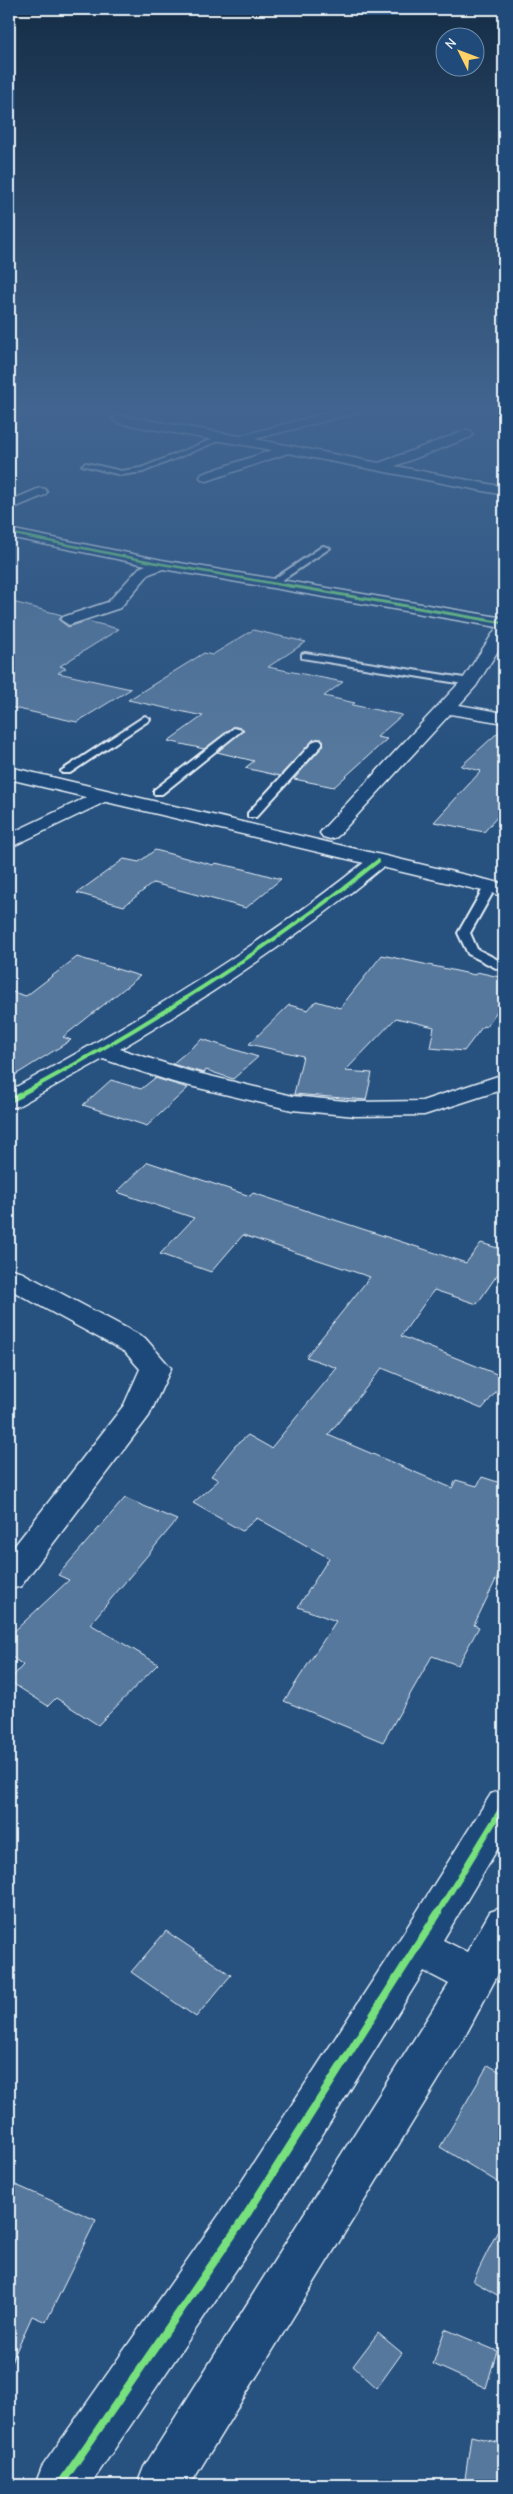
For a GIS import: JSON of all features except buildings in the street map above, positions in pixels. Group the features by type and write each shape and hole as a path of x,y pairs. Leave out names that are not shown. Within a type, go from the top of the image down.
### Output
{"street":[{"path":"9,532 162,564 504,623"},
{"path":"69,620 114,605 144,571 162,564"},
{"path":"312,834 447,708 470,682 504,628"},
{"path":"447,708 504,718"},
{"path":"9,757 252,815 312,834 499,883"},
{"path":"9,773 102,796 312,834 378,861 499,883"},
{"path":"9,842 102,796"},
{"path":"9,1101 102,1051 182,1002 309,917 378,861"},
{"path":"102,1051 182,1077 292,1103 356,1110 424,1108 504,1081"},
{"path":"9,1277 135,1345 156,1368 138,1409 9,1577"},
{"path":"60,2485 247,2214 417,1947 504,1805"},
{"path":"162,2485 449,2024 504,1924"},
{"path":"417,1947 475,1977"}],"lane":[{"path":"272,583 326,548"},
{"path":"305,656 470,682"},
{"path":"66,771 145,719"},
{"path":"158,792 237,730"},
{"path":"252,815 318,743"},
{"path":"499,883 464,933 472,951 504,968"}],"cycle path":[{"path":"9,533 162,564 504,623"},
{"path":"9,1101 105,1048 200,991 291,929 378,861"},
{"path":"60,2485 247,2214 417,1947 504,1805"}]}
